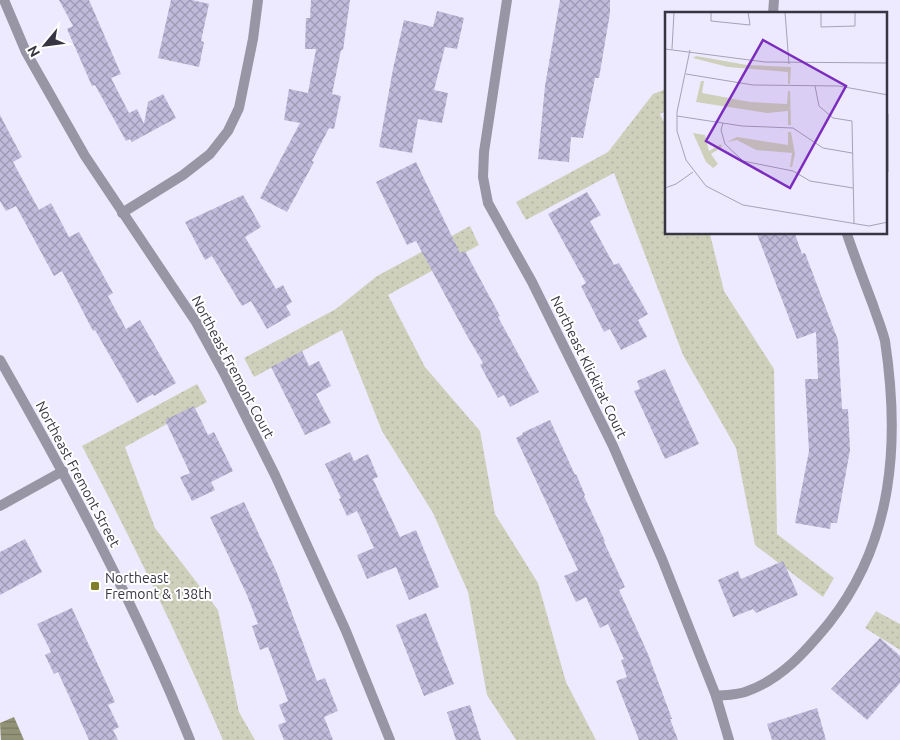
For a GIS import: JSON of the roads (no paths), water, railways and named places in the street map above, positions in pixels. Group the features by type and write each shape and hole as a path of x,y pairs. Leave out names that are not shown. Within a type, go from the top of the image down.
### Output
{"street":[{"name":"Northeast Fremont Court","path":"4,0 26,52 85,156 196,322 226,378 275,475 342,622 390,740"},
{"path":"122,213 183,175 210,154 228,131 239,108 253,39 258,0"},
{"name":"Northeast Klickitat Court","path":"507,0 484,152 483,178 488,203 532,282 612,446 662,559 716,696 729,740"},
{"path":"716,696 745,692 770,681 793,664 812,644 846,601 860,577 872,553 890,501 898,446 896,392 885,338 847,235"},
{"name":"Northeast Fremont Street","path":"0,360 63,471 146,637 190,740"},
{"path":"0,506 63,471"}],"place":[{"name":"Northeast Fremont & 138th","path":"95,586"}]}
